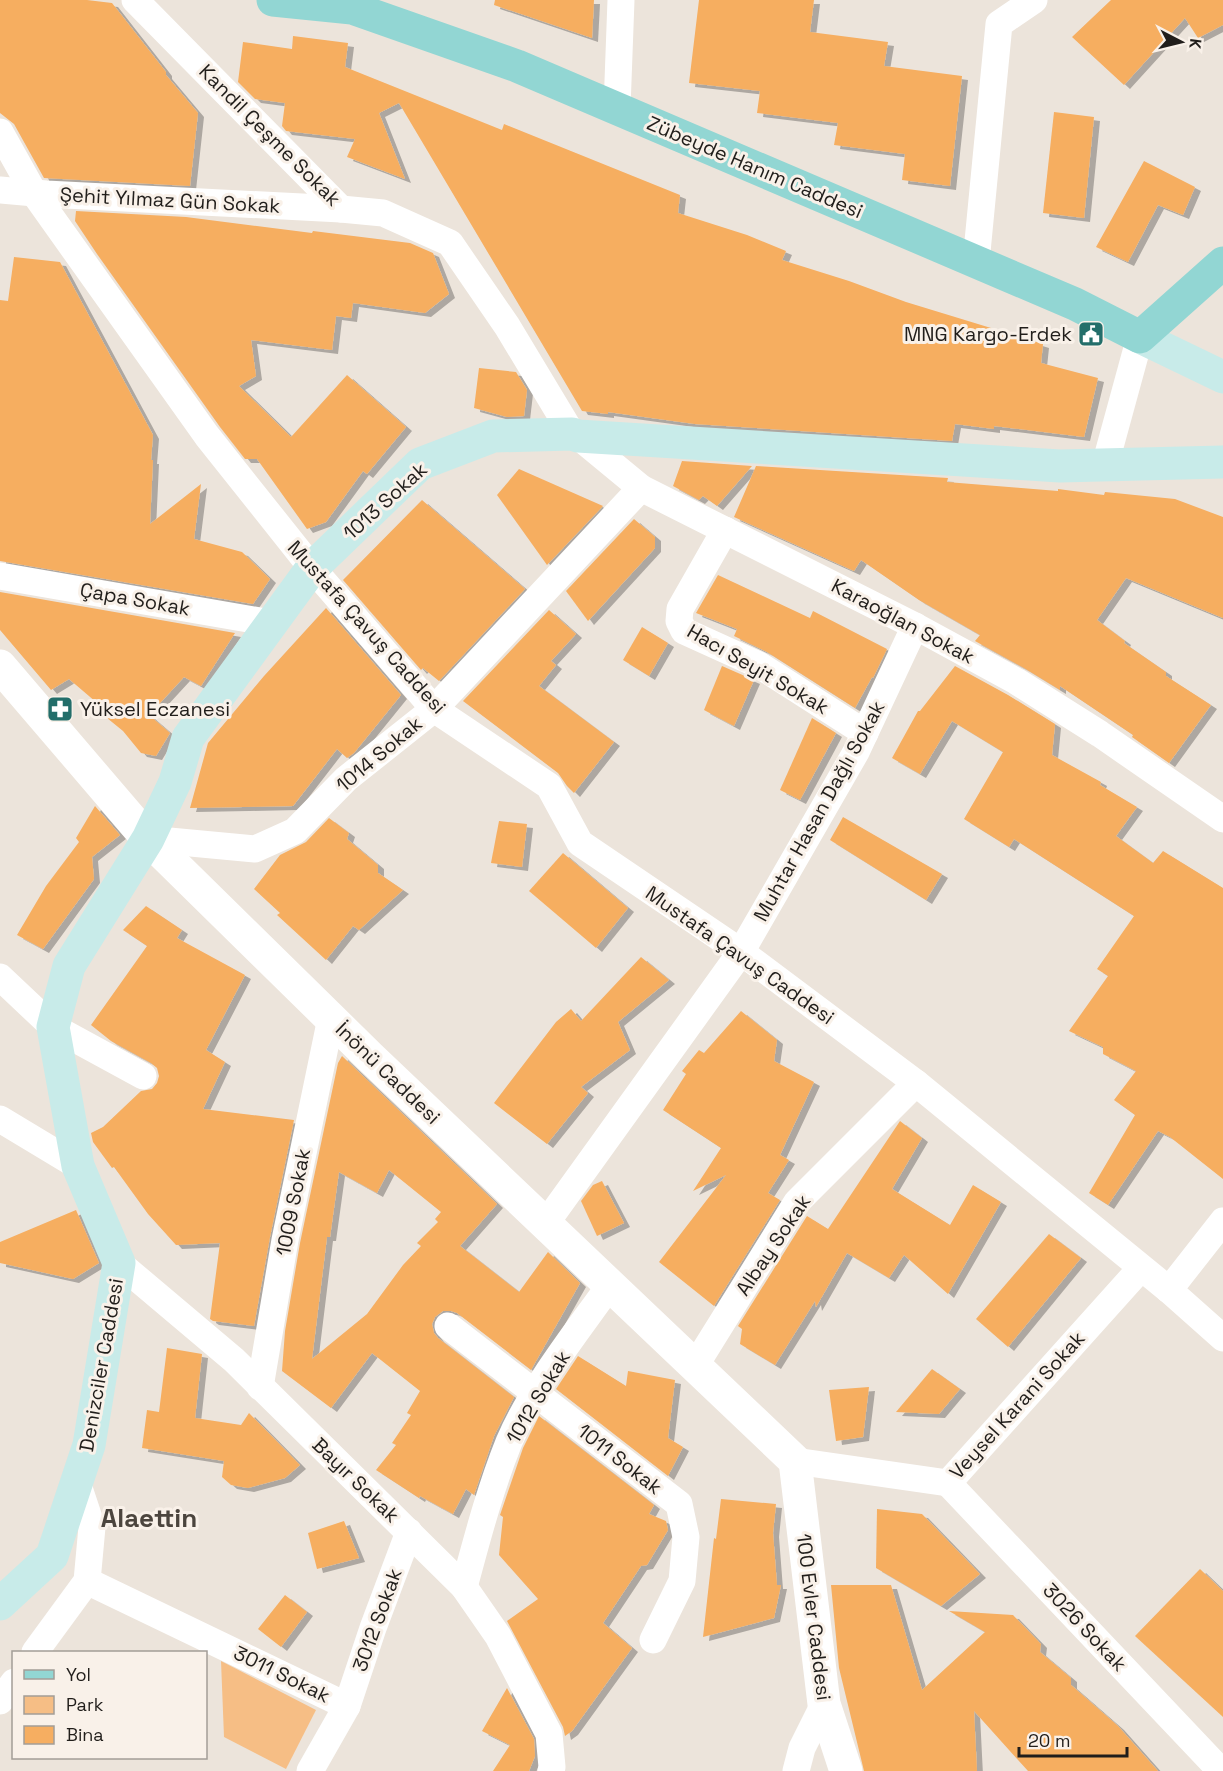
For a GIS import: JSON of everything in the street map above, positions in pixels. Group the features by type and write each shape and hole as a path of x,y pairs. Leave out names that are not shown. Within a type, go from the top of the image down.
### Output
{"main road":[{"name":"Zübeyde Hanım Caddesi","path":"273,0 352,4 517,66 1075,304 1223,377"},
{"path":"1140,337 1223,263"},
{"name":"1013 Sokak","path":"271,623 312,568 420,464 493,436 575,435 1060,466 1223,462"},
{"name":"Denizciler Caddesi","path":"0,1604 52,1556 89,1445 119,1263 78,1166 53,1027 69,966 148,839 175,782 188,738 271,623"}],"street":[{"name":"Kandil Çeşme Sokak","path":"135,0 341,208 383,213 450,243 507,326 575,435"},
{"path":"617,108 621,0"},
{"path":"976,262 999,24 1034,0"},
{"name":"Mustafa Çavuş Caddesi","path":"0,132 34,192 207,436 312,568 434,709 549,786 580,843 741,952 916,1083 1169,1290 1223,1338"},
{"name":"Şehit Yılmaz Gün Sokak","path":"0,190 341,208"},
{"path":"1105,465 1140,337"},
{"name":"Karaoğlan Sokak","path":"575,435 641,488 915,626 1016,681 1100,734 1223,819"},
{"name":"1014 Sokak","path":"148,839 255,849 296,831 346,779 434,709 641,488"},
{"name":"Hacı Seyit Sokak","path":"725,530 680,609 679,621 684,631 759,665 865,734"},
{"name":"Çapa Sokak","path":"0,576 271,623"},
{"name":"Muhtar Hasan Dağlı Sokak","path":"546,1223 741,952 865,734 915,626"},
{"name":"İnönü Caddesi","path":"0,666 148,839 331,1018 795,1461"},
{"path":"0,977 53,1027 143,1076"},
{"name":"1009 Sokak","path":"260,1387 285,1240 331,1018"},
{"name":"Albay Sokak","path":"695,1366 797,1202 916,1083"},
{"path":"0,1119 78,1166"},
{"path":"1169,1290 1223,1221"},
{"name":"Bayır Sokak","path":"119,1263 234,1360 464,1587 498,1636 549,1734 551,1771"},
{"name":"Veysel Karani Sokak","path":"795,1461 948,1483 1141,1268"},
{"name":"1012 Sokak","path":"464,1587 509,1442 535,1394 610,1285"},
{"name":"1011 Sokak","path":"448,1326 679,1504 686,1537 682,1581 652,1640"},
{"name":"100 Evler Caddesi","path":"795,1461 824,1704 841,1768"},
{"path":"36,1651 87,1581 92,1527 77,1482"},
{"name":"3026 Sokak","path":"948,1483 1221,1771"},
{"name":"3012 Sokak","path":"310,1771 347,1706 409,1532"},
{"name":"3011 Sokak","path":"87,1581 347,1706"},
{"path":"0,1701 12,1685"},
{"path":"796,1771 802,1748 824,1704"}],"green space":[{"path":"221,1661 316,1710 286,1769 224,1737"}],"building":[{"path":"0,0 87,0 112,3 166,72 166,75 198,113 190,186 44,178 14,124 0,113"},
{"path":"495,0 594,0 592,38 494,5"},
{"path":"699,0 814,0 810,32 888,42 884,66 962,76 950,186 902,180 905,154 834,145 838,123 757,113 760,91 689,83"},
{"path":"1111,0 1223,0 1223,25 1198,38 1185,18 1124,85 1072,37"},
{"path":"293,36 348,43 345,67 502,130 504,124 680,195 678,213 747,235 786,251 782,260 906,302 1043,344 1041,363 1098,378 1084,437 994,426 994,429 955,424 952,441 695,424 608,412 608,414 582,411 399,103 379,113 405,179 347,157 355,139 286,131 282,126 285,103 255,99 238,82 243,42 292,49"},
{"path":"1054,112 1094,117 1084,218 1043,213"},
{"path":"1144,161 1195,187 1183,215 1158,205 1128,262 1096,247"},
{"path":"76,211 186,217 312,233 313,231 410,243 433,253 449,294 425,313 353,303 351,318 336,316 332,350 251,340 256,376 239,386 291,437 347,375 406,427 367,474 363,471 326,522 307,529 257,459 245,459 97,254 75,221"},
{"path":"14,257 60,262 153,435 150,524 201,484 194,539 242,552 270,579 253,604 0,561 0,300 8,301"},
{"path":"479,368 516,372 527,390 524,416 507,417 474,408"},
{"path":"682,461 752,466 717,506 703,496 699,500 673,486"},
{"path":"756,466 948,478 947,482 1175,499 1223,517 1223,618 1126,578 1097,620 1125,641 1124,643 1166,672 1166,676 1211,705 1169,763 1132,737 1133,735 1060,686 1060,690 975,641 980,635 919,600 861,560 854,571 734,517"},
{"path":"519,469 603,506 547,565 497,495"},
{"path":"422,500 525,589 439,681 423,668 421,670 343,580"},
{"path":"634,519 655,537 655,548 588,621 566,591"},
{"path":"718,575 810,618 813,611 887,649 855,708 767,652 734,636 737,629 696,613"},
{"path":"0,592 235,633 201,686 184,677 149,715 170,733 156,756 141,753 123,731 107,718 110,714 69,679 51,690 0,630"},
{"path":"326,608 401,695 354,753 347,758 337,749 293,806 190,808 208,743 264,676"},
{"path":"549,610 576,634 551,661 556,665 539,686 614,742 574,793 558,773 463,701"},
{"path":"642,627 668,643 649,676 623,660"},
{"path":"722,666 754,680 734,726 704,710"},
{"path":"955,666 1055,724 1052,755 1101,782 1100,785 1137,807 1116,836 1153,863 1163,851 1223,888 1223,1179 1170,1137 1158,1131 1108,1205 1089,1193 1135,1115 1114,1100 1136,1071 1103,1054 1103,1047 1069,1031 1108,976 1097,969 1134,916 1014,839 1009,847 964,819 1003,752 952,721 920,774 892,758 918,711"},
{"path":"812,718 836,733 800,800 780,790"},
{"path":"95,806 120,835 92,857 94,879 43,949 17,935 46,886 79,842 76,838"},
{"path":"843,817 942,874 926,900 830,840"},
{"path":"329,818 349,833 347,839 378,865 378,873 403,890 359,930 353,926 326,960 277,915 280,913 254,889 280,855 306,842"},
{"path":"499,821 527,824 522,867 491,863"},
{"path":"563,853 628,908 596,948 529,891"},
{"path":"146,906 182,930 177,938 245,975 206,1050 225,1062 203,1109 294,1120 254,1326 210,1319 220,1243 176,1245 148,1214 93,1142 91,1133 103,1127 141,1091 152,1089 159,1076 157,1068 151,1063 111,1041 91,1025 147,946 123,930"},
{"path":"641,957 669,980 618,1022 630,1050 581,1087 588,1093 547,1144 494,1103 556,1022 571,1009 581,1021"},
{"path":"741,1011 777,1040 774,1061 814,1082 780,1155 789,1160 768,1193 780,1200 714,1306 659,1262 726,1175 693,1191 721,1148 663,1110 686,1074 682,1071 699,1050 704,1053"},
{"path":"342,1056 497,1204 460,1246 519,1292 548,1252 580,1283 531,1370 457,1313 443,1311 435,1317 432,1324 438,1338 514,1397 494,1436 474,1495 466,1489 453,1514 420,1496 419,1498 376,1470 396,1445 392,1443 411,1415 407,1413 420,1391 372,1353 331,1408 282,1371 285,1331 300,1243 338,1063","holes":["389,1170 441,1212 435,1219 438,1222 417,1243 421,1246 403,1265 367,1314 312,1359 327,1237 330,1237 339,1172 377,1193"]},
{"path":"900,1121 922,1138 892,1189 950,1225 973,1185 1001,1202 948,1294 904,1255 889,1278 847,1253 816,1307 815,1301 775,1365 740,1344 742,1329 738,1326 807,1216 828,1229"},
{"path":"602,1181 624,1223 597,1236 581,1201 593,1185"},
{"path":"76,1210 99,1263 73,1279 0,1263 0,1242"},
{"path":"1049,1234 1081,1258 1008,1347 976,1319"},
{"path":"167,1348 202,1354 195,1418 241,1425 249,1413 300,1465 285,1478 248,1488 231,1485 222,1477 224,1461 142,1448 147,1410 159,1412"},
{"path":"578,1356 626,1386 628,1371 675,1380 668,1438 683,1447 668,1476 556,1389"},
{"path":"932,1369 960,1389 939,1414 896,1412"},
{"path":"869,1387 863,1437 836,1441 829,1390"},
{"path":"539,1416 654,1505 649,1514 666,1521 668,1530 647,1565 641,1566 603,1623 632,1648 572,1731 565,1736 563,1727 507,1621 538,1599 499,1555 503,1517 500,1515 523,1448"},
{"path":"721,1499 776,1504 773,1533 777,1585 781,1585 774,1618 703,1637 714,1538 716,1539"},
{"path":"877,1509 922,1514 980,1574 941,1606 876,1568"},
{"path":"344,1521 359,1558 317,1569 308,1533"},
{"path":"1200,1569 1223,1591 1223,1717 1135,1636"},
{"path":"831,1585 891,1585 922,1690 985,1632 949,1611 1013,1615 1041,1644 1040,1652 1071,1678 1071,1685 1118,1726 1158,1771 1028,1771 974,1711 977,1771 864,1771 839,1668"},
{"path":"285,1595 307,1612 281,1647 258,1629"},
{"path":"507,1688 534,1739 535,1756 529,1771 493,1771 510,1745 482,1731"}],"place":[{"name":"MNG Kargo-Erdek","path":"1091,334"},
{"name":"Yüksel Eczanesi","path":"60,709"}],"district":[{"name":"Alaettin","path":"149,1518"}]}
